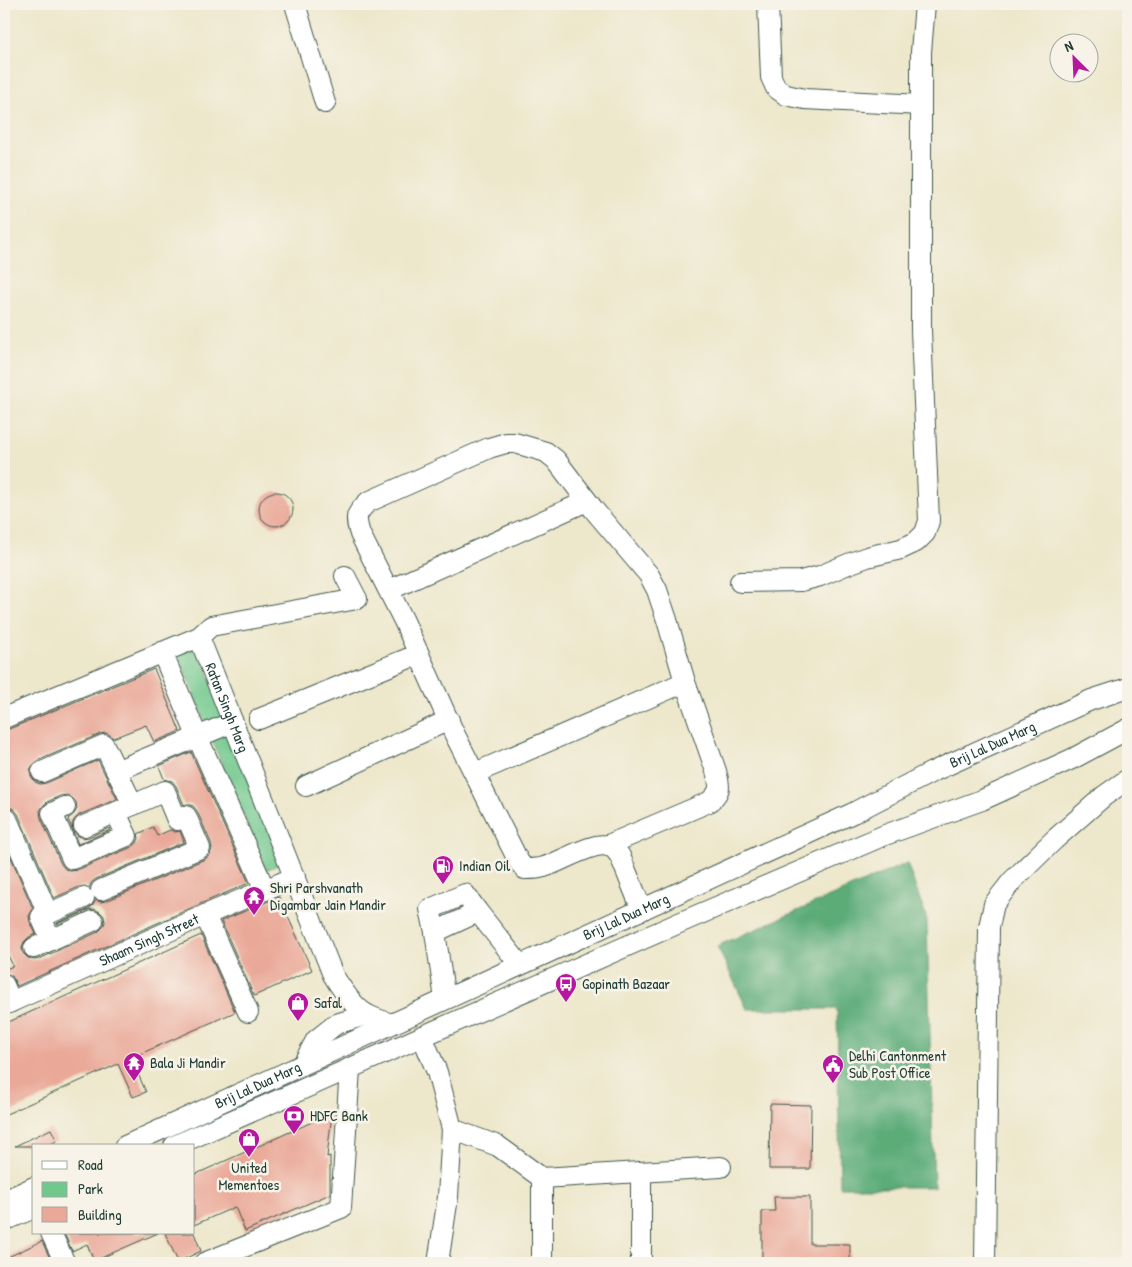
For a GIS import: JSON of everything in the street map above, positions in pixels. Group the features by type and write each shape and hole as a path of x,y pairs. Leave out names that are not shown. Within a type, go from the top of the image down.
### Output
{"street":[{"path":"295,4 325,103"},
{"path":"768,4 771,77 776,88 786,94 805,100 921,105"},
{"path":"740,582 801,581 820,576 867,557 901,549 916,542 925,533 929,521 920,330 921,52 925,4"},
{"path":"506,443 515,443 546,452 556,460 587,501 649,574 657,590 685,682 716,771 719,784 717,796 709,802 608,845 593,846 545,867 525,868 519,862 475,773 388,590 360,534 356,520 360,509 368,502 489,448 506,443"},
{"path":"388,590 587,501"},
{"path":"4,718 199,636 211,626 357,599 344,576"},
{"name":"Ratan Singh Marg","path":"199,636 333,975 342,989 366,1015"},
{"path":"162,652 265,890"},
{"path":"259,719 419,654"},
{"path":"475,773 685,682"},
{"name":"Brij Lal Dua Marg","path":"129,1144 854,813 932,772 1091,700 1128,688"},
{"path":"306,786 449,720"},
{"path":"116,771 233,722"},
{"name":"Brij Lal Dua Marg","path":"179,1144 679,923 876,839 982,800 1074,758 1128,728"},
{"path":"42,772 104,745 116,771 125,809 127,836 72,859 52,813 65,806"},
{"path":"985,1263 989,927 994,904 1012,881 1054,840 1104,796 1128,778"},
{"path":"38,918 200,848 186,816 177,820 165,791 84,826"},
{"path":"7,819 38,918 42,944 93,921"},
{"path":"608,845 615,849 620,856 642,910"},
{"name":"Shaam Singh Street","path":"6,998 295,878"},
{"path":"445,999 435,932 478,912 520,964"},
{"path":"205,915 248,1012"},
{"path":"304,1064 316,1040 336,1024 366,1015 391,1024"},
{"path":"422,1036 437,1072 452,1129 448,1197 438,1263"},
{"path":"204,1263 341,1208 350,1068"},
{"path":"452,1129 498,1146 542,1178 721,1167"},
{"path":"641,1173 641,1263"},
{"path":"542,1178 542,1263"},
{"path":"4,1201 32,1188"},
{"path":"4,1221 32,1209"},
{"path":"51,1234 64,1263"}],"green space":[{"path":"197,647 225,717 206,724 178,654"},
{"path":"229,733 282,863 266,870 212,740"},
{"path":"907,863 927,919 934,1187 840,1187 837,1009 747,1009 717,946"}],"building":[{"path":"276,492 283,493 288,497 292,502 292,516 288,521 283,525 276,526 269,525 264,521 260,516 259,509 260,502 264,497 269,493"},
{"path":"154,669 180,731 154,742 146,725 113,738 106,733 100,734 37,761 30,770 31,776 35,782 40,784 46,783 98,760 117,799 79,815 75,819 72,824 73,830 82,838 109,828 110,830 78,844 68,819 77,809 76,802 67,795 60,796 43,806 40,811 41,818 65,869 77,870 132,847 137,843 138,834 153,827 157,836 170,830 180,831 184,842 96,879 89,888 85,886 79,887 54,898 18,814 14,809 4,808 4,730"},
{"path":"191,752 249,883 17,986 12,976 4,970 13,966 4,947 4,841 33,909 29,916 36,934 24,942 23,953 28,958 39,959 98,932 105,922 104,916 94,909 57,923 89,909 96,900 100,902 106,901 205,859 210,855 211,843 197,811 193,806 184,805 176,786 172,781 164,779 159,766"},
{"path":"279,897 312,970 254,996 221,921"},
{"path":"201,935 235,1012 131,1058 146,1092 133,1097 118,1064 4,1115 4,1024"},
{"path":"770,1104 811,1105 810,1169 769,1169"},
{"path":"332,1113 327,1157 330,1156 330,1194 245,1231 235,1207 195,1225 195,1175"},
{"path":"51,1129 57,1141 50,1144 15,1146"},
{"path":"774,1197 810,1197 810,1244 850,1244 850,1263 762,1263 762,1211 775,1211"},
{"path":"64,1234 156,1234 94,1261 87,1244 72,1251"},
{"path":"165,1234 194,1234 201,1251 178,1262"},
{"path":"42,1241 52,1263 4,1263 4,1259"}],"place":[{"name":"Indian Oil","path":"443,885"},
{"name":"Shri Parshvanath Digambar Jain Mandir","path":"254,916"},
{"name":"Gopinath Bazaar","path":"566,1003"},
{"name":"Safal","path":"298,1022"},
{"name":"Bala Ji Mandir","path":"134,1082"},
{"name":"Delhi Cantonment Sub Post Office","path":"833,1084"},
{"name":"HDFC Bank","path":"294,1135"},
{"name":"United Mementoes","path":"249,1158"}]}
